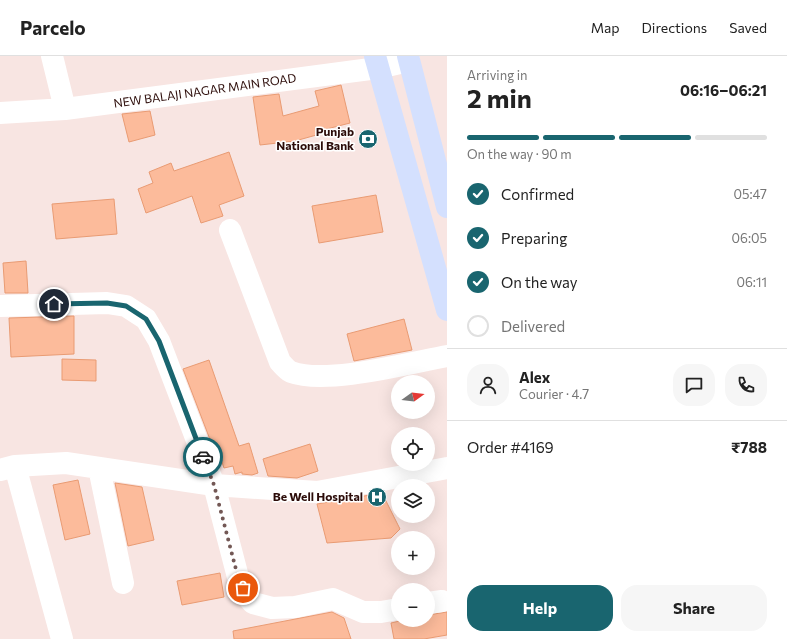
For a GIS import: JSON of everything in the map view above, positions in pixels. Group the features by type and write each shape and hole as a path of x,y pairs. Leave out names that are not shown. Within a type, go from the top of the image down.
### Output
{"main road":[{"path":"409,58 447,207"},
{"path":"377,62 447,310"}],"street":[{"path":"52,56 65,109"},
{"name":"NEW BALAJI NAGAR MAIN ROAD","path":"0,113 65,109 409,58"},
{"path":"230,230 280,362 289,371 304,375 323,376 348,374 447,356"},
{"path":"0,306 107,303 126,306 146,319 159,341 214,485 239,581 247,596 253,603 272,608 295,607 333,599 363,612 391,610"},
{"path":"62,639 8,468 66,463 214,485 317,492 447,468"},
{"path":"99,468 123,583"}],"building":[{"path":"341,85 350,123 319,131 320,134 295,141 260,145 253,97 279,94 283,116 319,106 315,91"},
{"path":"150,111 155,135 129,142 122,114"},
{"path":"229,152 244,196 219,205 223,216 201,223 192,196 146,213 138,189 153,183 149,172 171,163 174,171"},
{"path":"376,195 383,232 319,243 312,206"},
{"path":"114,199 117,234 56,239 52,204"},
{"path":"26,261 28,293 5,293 3,263"},
{"path":"74,316 74,354 11,357 9,318"},
{"path":"404,319 412,350 354,361 347,334"},
{"path":"62,359 96,360 96,381 62,380"},
{"path":"209,360 239,446 249,443 258,473 252,475 242,474 242,472 235,474 233,466 224,468 222,462 219,463 183,369"},
{"path":"310,444 318,471 297,478 268,476 263,459"},
{"path":"78,480 90,534 65,540 53,485"},
{"path":"115,483 142,487 154,540 128,546"},
{"path":"382,493 391,511 391,523 397,523 400,529 398,531 391,531 391,538 327,543 317,504"},
{"path":"220,573 224,597 182,605 177,581"},
{"path":"332,612 344,618 351,639 234,639 233,631"},
{"path":"447,612 447,635 424,639 394,639 392,627 435,627 435,614"}],"way so far":[{"path":"203,457 214,485 239,581 243,588"}],"place":[{"name":"Punjab National Bank","path":"368,139"},
{"name":"Be Well Hospital","path":"377,497"}],"route":[{"path":"54,304 107,303 126,306 146,319 159,341 203,457"}]}
